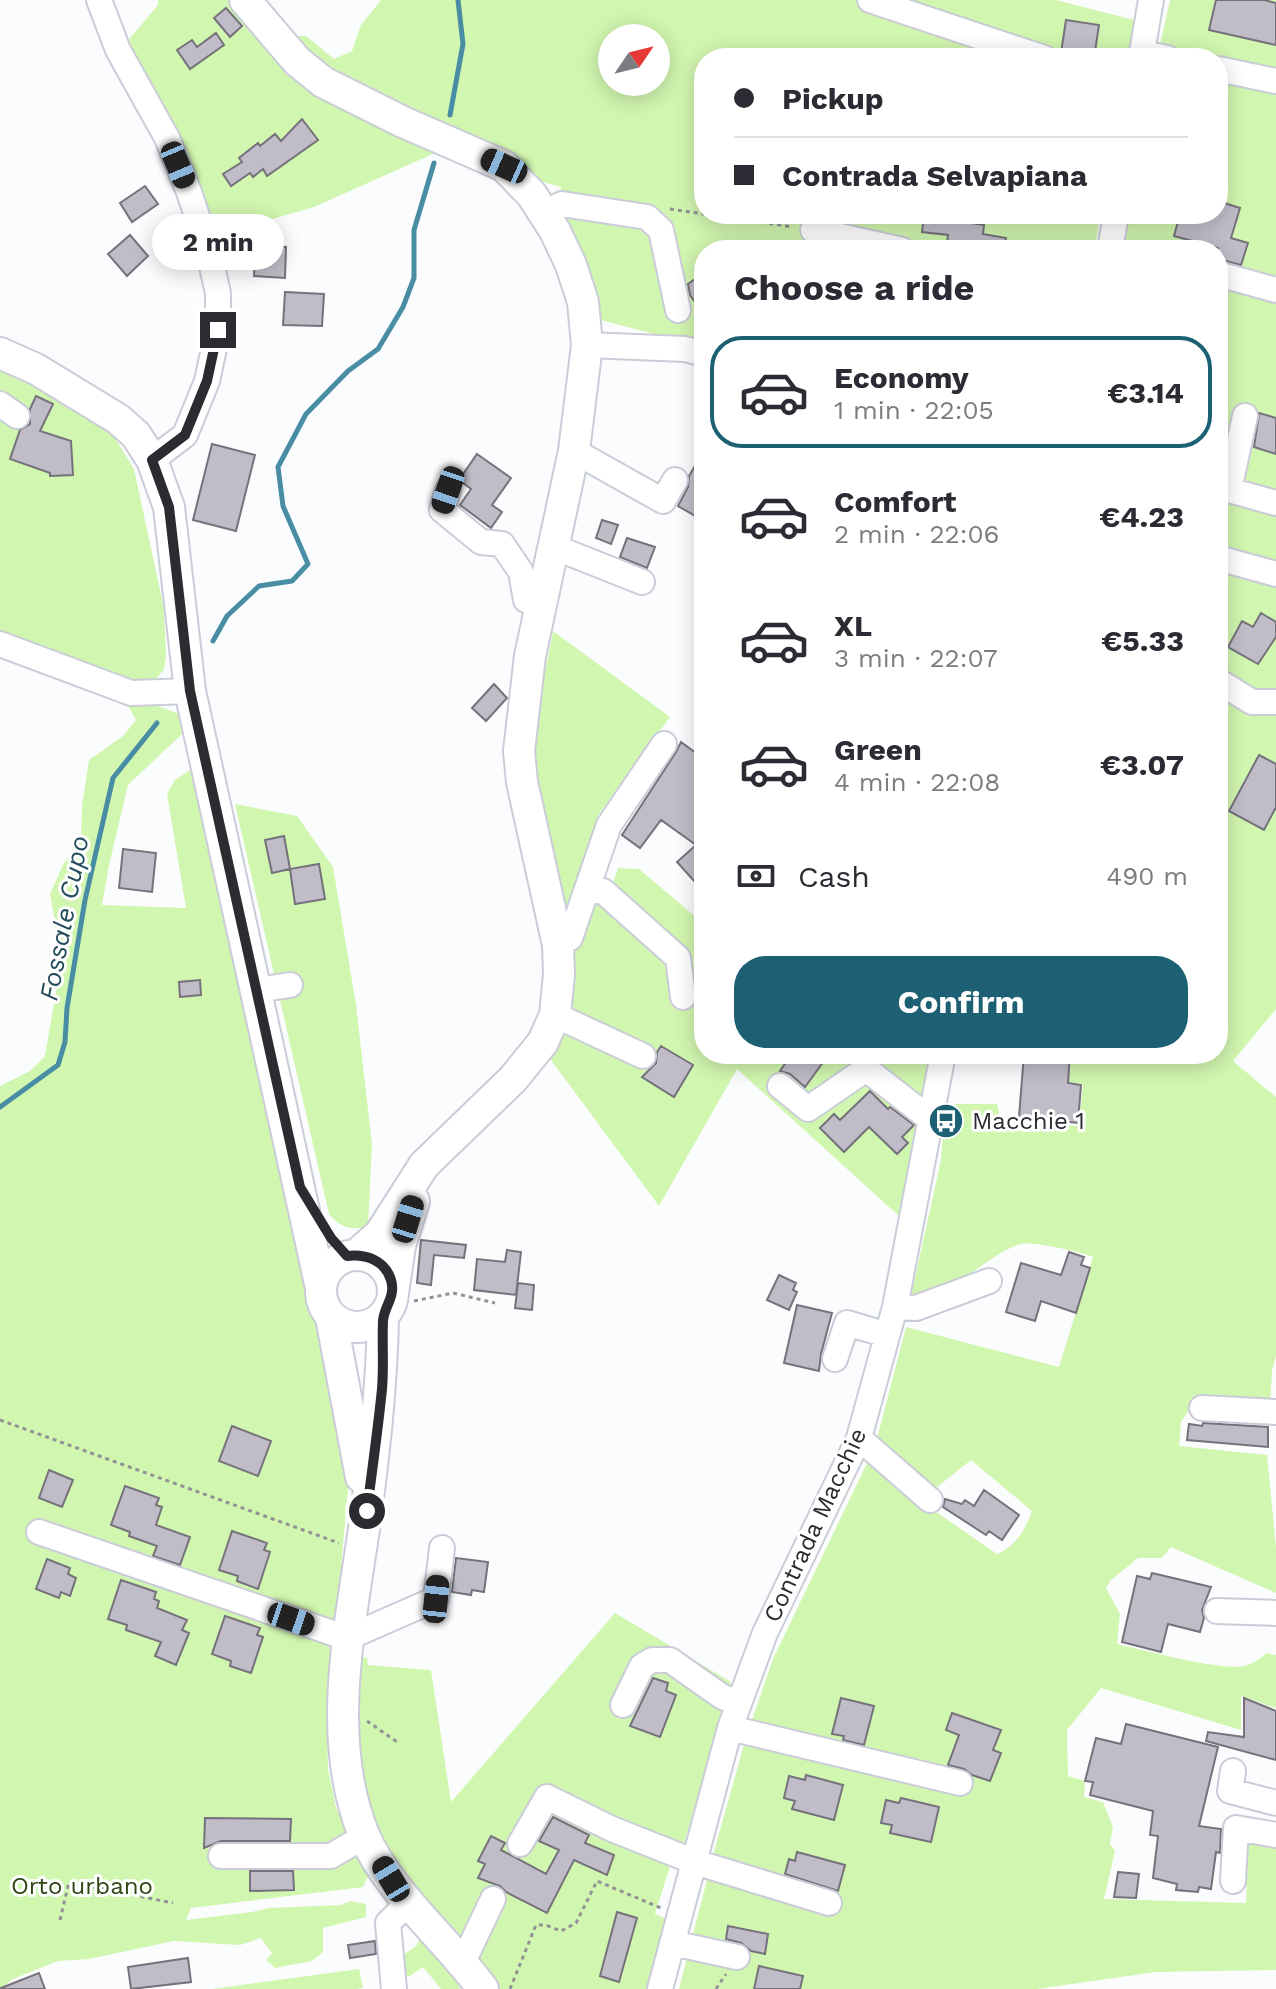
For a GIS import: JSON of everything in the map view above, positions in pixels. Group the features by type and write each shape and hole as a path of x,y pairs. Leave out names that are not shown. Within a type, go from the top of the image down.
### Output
{"main road":[{"path":"245,0 297,61 323,82 403,122 504,166 532,195 571,265 583,302 587,345 574,451 530,656 519,751 522,782 558,945 555,1015 543,1042 513,1079 424,1165 380,1234 352,1256 329,1268 321,1288"},
{"path":"0,353 36,369 118,419 136,435 152,460 169,507 190,691 323,1304 331,1317 367,1511"},
{"path":"331,1317 343,1325 357,1327 372,1324 389,1304 400,1246 424,1165"},
{"path":"300,1187 331,1238 352,1256 371,1258 383,1266 390,1278 382,1387 347,1638 344,1760 365,1836 391,1879 483,1989"}],"street":[{"path":"99,0 118,50 167,138 189,192 208,249 218,293 218,330 207,381 185,435 152,460"},
{"path":"870,0 1014,48"},
{"path":"1143,48 1151,0"},
{"path":"1228,71 1276,81"},
{"path":"544,213 562,204 647,217 661,230 678,310"},
{"path":"813,230 858,240"},
{"path":"1228,277 1276,290"},
{"path":"587,345 694,351"},
{"path":"1228,475 1245,416"},
{"path":"574,451 663,501 675,480"},
{"path":"448,490 442,510 481,542 502,544 521,572 526,600 541,608"},
{"path":"1228,490 1276,503"},
{"path":"554,547 642,582"},
{"path":"1228,561 1276,574"},
{"path":"0,644 131,693 190,691"},
{"path":"1228,687 1252,702 1276,702"},
{"path":"558,945 570,938 609,825 664,744"},
{"path":"587,890 603,891 678,958 683,997"},
{"path":"257,990 290,985"},
{"path":"555,1015 643,1056"},
{"name":"Contrada Macchie","path":"660,1989 730,1728 765,1633 859,1438 895,1307 941,1064"},
{"path":"780,1086 808,1109 866,1069 930,1119"},
{"path":"895,1307 916,1308 989,1281"},
{"path":"835,1359 847,1323 887,1335"},
{"path":"1202,1408 1276,1412"},
{"path":"859,1438 930,1500"},
{"path":"39,1532 347,1638 436,1599 442,1548"},
{"path":"1217,1611 1276,1613"},
{"path":"623,1705 642,1666 662,1659 670,1660 721,1696 739,1704"},
{"path":"730,1728 960,1783"},
{"path":"1233,1771 1230,1791 1276,1803"},
{"path":"520,1844 547,1797 612,1829 695,1862 829,1903"},
{"path":"1233,1881 1236,1828 1276,1835"},
{"path":"221,1856 331,1856 365,1836"},
{"path":"463,1962 493,1899"},
{"path":"394,1989 388,1923 409,1902"},
{"path":"672,1943 737,1957"}],"path":[{"path":"773,224 813,230"},
{"path":"389,1304 453,1293 495,1303"},
{"path":"0,1420 361,1552"},
{"path":"345,1711 359,1715 397,1742"},
{"path":"510,1989 536,1925 561,1931 576,1923 597,1881 680,1915"},
{"path":"60,1920 69,1882 173,1903"}],"green space":[{"path":"158,0 227,0 435,153 314,207 228,232 208,211 125,44 158,5"},
{"path":"381,0 1056,0 1138,21 1133,48 694,48 694,224 1099,224 1096,240 694,240 694,344 597,319 558,215 561,187 533,179 336,76 301,46 298,36 306,36 334,59 352,51 361,25"},
{"path":"1170,0 1276,0 1276,1009 1233,1061 1276,1097 1276,1356 1270,1406 1195,1401 1181,1422 1179,1446 1267,1455 1276,1547 1276,1593 1171,1547 1162,1558 1138,1558 1111,1580 1106,1588 1120,1614 1117,1644 1200,1663 1233,1667 1250,1664 1267,1653 1276,1655 1276,1708 1241,1696 1241,1730 1101,1688 1067,1730 1068,1776 1085,1781 1084,1797 1103,1802 1113,1827 1110,1844 1115,1851 1104,1899 1246,1903 1249,1835 1276,1839 1276,1970 1156,1972 1037,1989 679,1989 747,1734 773,1659 868,1461 997,1554 1010,1547 1019,1537 1032,1511 971,1460 932,1491 884,1447 878,1435 906,1327 1059,1367 1093,1257 1035,1244 1021,1244 943,1290 911,1296 941,1160 945,1108 957,1104 997,1104 1002,1127 1025,1132 1039,1131 1045,1124 1079,1126 1083,1084 1069,1082 1071,1064 1228,1064 1228,240 1125,240 1127,224 1228,224 1228,48 1159,48"},
{"name":"Orto urbano","path":"0,368 82,409 115,438 134,469 164,609 166,656 164,669 152,684 150,703 179,714 182,734 128,785 102,905 186,908 167,794 175,780 193,768 298,1244 319,1325 349,1477 327,1728 328,1769 336,1808 368,1876 363,1887 191,1908 186,1920 269,1908 341,1905 350,1901 366,1904 366,1917 323,1928 323,1952 312,1961 275,1968 266,1960 272,1953 261,1938 240,1945 174,1941 89,1959 58,1961 13,1979 5,1985 5,1989 0,1989 0,1086 30,1071 45,1056 57,985 50,894 63,865 81,840 89,760 123,736 136,720 127,704 0,653"},
{"path":"553,631 670,717 598,815 565,933 531,745"},
{"path":"235,804 297,816 333,867 356,1005 372,1144 368,1227 346,1227 329,1214"},
{"path":"618,868 639,869 694,916 694,1064 931,1064 925,1105 899,1216 737,1069 659,1206 548,1056 573,1009 571,953 594,905 606,904"},
{"path":"615,1613 731,1682 682,1850 675,1850 655,1914 670,1921 652,1989 497,1989 472,1951 401,1869 370,1811 360,1781 355,1751 358,1659 367,1657 368,1665 431,1670 451,1802"},
{"path":"420,1939 446,1959 460,1989 441,1989 423,1967 410,1976 401,1975 401,1957"},
{"path":"359,1969 363,1988 212,1989"}],"building":[{"path":"1216,0 1276,3 1276,45 1209,30"},
{"path":"226,8 242,26 230,37 214,18"},
{"path":"1066,20 1099,25 1096,48 1062,48"},
{"path":"216,33 224,45 190,69 177,50 192,40 197,47"},
{"path":"302,119 318,140 267,176 263,169 253,177 250,173 231,186 223,174 242,162 239,158 275,134 281,141"},
{"path":"145,186 158,204 132,222 120,203"},
{"path":"1228,204 1240,208 1231,238 1248,243 1241,265 1228,262 1228,240 1189,240 1174,236 1177,224 1228,224"},
{"path":"923,224 977,224 984,225 983,234 1006,238 947,240 948,235 922,232"},
{"path":"248,229 251,245 224,254 220,238"},
{"path":"130,235 148,256 127,276 108,254"},
{"path":"256,245 286,247 285,278 254,276"},
{"path":"694,280 694,301 690,295 688,284"},
{"path":"285,292 324,294 322,326 283,325"},
{"path":"36,396 53,404 40,431 71,441 73,475 50,476 50,473 10,459 20,430 30,424 30,409"},
{"path":"1259,413 1276,418 1276,454 1254,447"},
{"path":"212,444 255,455 236,531 193,520"},
{"path":"477,454 511,478 492,505 502,512 491,528 460,505 471,489 459,480"},
{"path":"694,467 694,515 678,506 688,487"},
{"path":"602,520 618,525 611,544 596,538"},
{"path":"627,538 655,547 647,568 620,557"},
{"path":"1261,613 1276,622 1276,637 1258,664 1228,647 1242,621 1253,627"},
{"path":"494,684 507,698 486,721 472,708"},
{"path":"681,742 694,752 694,844 661,820 640,848 622,835"},
{"path":"1259,755 1276,764 1276,807 1264,830 1229,811"},
{"path":"284,836 290,869 272,873 265,840"},
{"path":"694,847 694,881 677,862"},
{"path":"123,849 156,853 152,892 119,888"},
{"path":"319,864 325,899 295,904 290,869"},
{"path":"200,980 201,995 180,997 179,982"},
{"path":"661,1046 693,1065 674,1097 642,1077 656,1063"},
{"path":"785,1064 822,1064 805,1087 790,1074 780,1071"},
{"path":"1023,1064 1069,1064 1068,1083 1081,1085 1078,1123 1019,1117"},
{"path":"870,1091 888,1109 890,1107 914,1125 902,1137 908,1143 897,1154 869,1127 844,1152 820,1128 834,1114 840,1120"},
{"path":"421,1240 466,1245 464,1258 434,1255 431,1285 417,1283"},
{"path":"507,1250 521,1252 516,1295 474,1290 477,1259 505,1262"},
{"path":"1069,1252 1084,1257 1081,1265 1090,1268 1076,1313 1041,1301 1035,1321 1006,1312 1021,1263 1061,1275"},
{"path":"779,1275 796,1283 793,1290 797,1292 789,1310 767,1300"},
{"path":"518,1283 534,1285 532,1310 515,1308"},
{"path":"797,1305 832,1313 819,1371 784,1363"},
{"path":"1203,1423 1268,1427 1268,1447 1187,1440 1189,1424 1202,1426"},
{"path":"232,1426 271,1441 258,1476 219,1461"},
{"path":"49,1470 73,1480 62,1507 39,1498"},
{"path":"125,1486 159,1498 156,1505 162,1507 156,1525 190,1537 180,1565 153,1556 157,1546 129,1536 130,1532 111,1525"},
{"path":"984,1490 1019,1515 1002,1540 989,1531 986,1535 943,1507 945,1499 962,1504 965,1500 974,1506"},
{"path":"232,1531 267,1543 264,1550 270,1552 258,1589 237,1581 238,1576 219,1570"},
{"path":"456,1558 488,1562 484,1592 472,1590 471,1595 452,1592"},
{"path":"47,1559 70,1568 68,1574 76,1578 70,1596 61,1592 59,1598 36,1589"},
{"path":"1152,1573 1211,1587 1202,1610 1204,1618 1200,1632 1168,1624 1161,1652 1122,1642 1137,1576 1150,1579"},
{"path":"121,1580 156,1592 154,1599 159,1601 157,1608 187,1620 182,1630 189,1633 176,1665 155,1656 161,1642 126,1630 127,1625 108,1619"},
{"path":"225,1616 260,1628 257,1635 263,1637 251,1673 230,1666 231,1661 212,1654"},
{"path":"653,1678 668,1683 666,1691 676,1695 660,1737 630,1726"},
{"path":"841,1698 874,1706 864,1745 832,1734"},
{"path":"1244,1698 1276,1711 1276,1760 1206,1741 1208,1732 1244,1737"},
{"path":"952,1713 1001,1730 993,1750 1001,1753 990,1781 948,1765 959,1735 946,1730"},
{"path":"1126,1724 1218,1747 1199,1826 1221,1829 1220,1853 1216,1852 1211,1889 1199,1887 1198,1892 1176,1890 1177,1884 1153,1878 1158,1836 1150,1835 1153,1811 1090,1795 1093,1782 1085,1781 1096,1738 1121,1744"},
{"path":"806,1775 843,1785 834,1820 792,1809 795,1801 784,1798 789,1776 805,1780"},
{"path":"901,1798 939,1807 931,1842 890,1833 892,1825 881,1823 886,1800 899,1803"},
{"path":"553,1817 589,1835 585,1843 614,1855 607,1875 574,1860 547,1913 500,1886 478,1878 485,1864 478,1861 491,1836 505,1843 501,1850 546,1874 559,1850 539,1841"},
{"path":"205,1818 291,1819 290,1841 221,1841 204,1848"},
{"path":"797,1852 845,1865 838,1891 785,1874 789,1859 795,1861"},
{"path":"250,1871 293,1871 294,1890 250,1891"},
{"path":"1118,1872 1139,1874 1136,1898 1114,1897"},
{"path":"617,1912 637,1918 619,1982 600,1976"},
{"path":"728,1926 768,1934 765,1954 726,1939"},
{"path":"375,1941 376,1954 350,1958 348,1945"},
{"path":"188,1958 191,1982 131,1989 128,1967"},
{"path":"759,1966 803,1976 800,1989 754,1989"},
{"path":"39,1973 45,1989 1,1989 1,1988"}],"waterway":[{"name":"Fossale Cupo","path":"450,115 463,44 458,0"},
{"name":"Fossale Cupo","path":"213,641 227,616 259,586 292,581 308,564 283,506 278,467 306,414 348,371 378,349 403,307 414,278 414,230 434,163"},
{"name":"Fossale Cupo","path":"0,1107 58,1065 65,1042 67,1008 85,900 113,778 157,723"}],"place":[{"name":"Macchie 1","path":"946,1121"}],"route":[{"path":"218,330 207,381 185,435 152,460 169,507 190,691 300,1187 331,1238 347,1256 364,1256 377,1261 387,1272 392,1285 390,1305 383,1316 382,1387 367,1511"}]}
